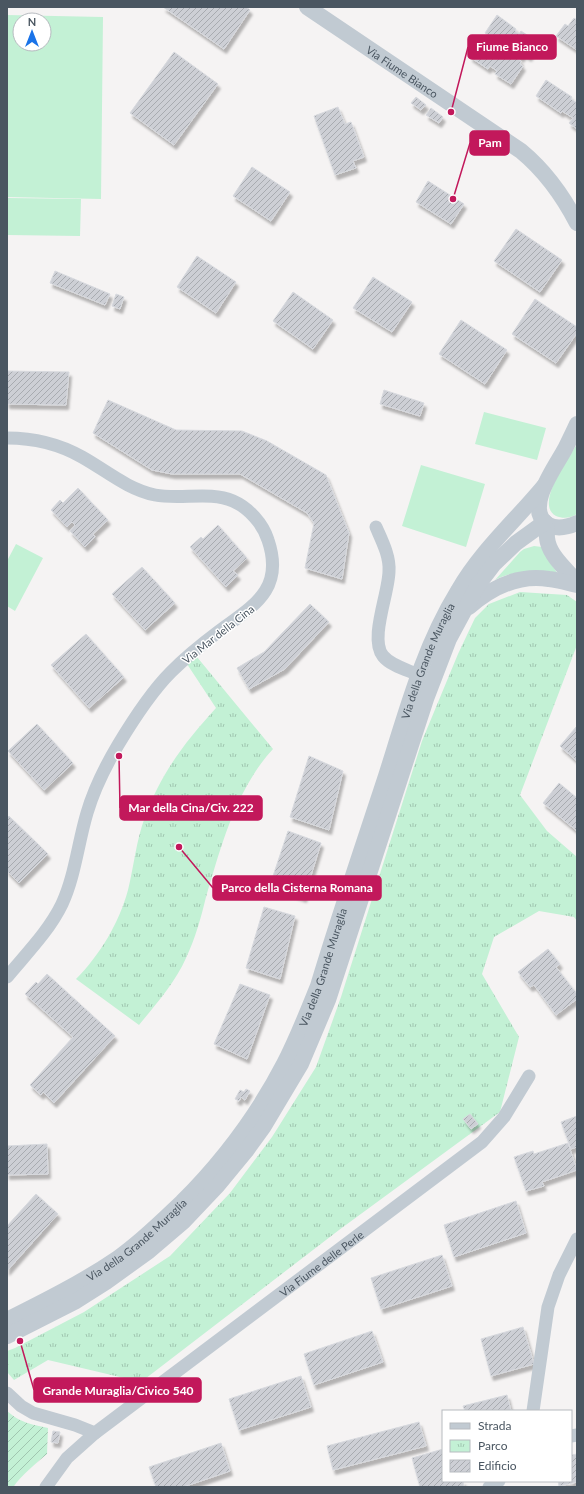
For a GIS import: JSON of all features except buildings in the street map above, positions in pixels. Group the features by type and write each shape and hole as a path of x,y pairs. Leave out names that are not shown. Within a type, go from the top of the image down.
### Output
{"street":[{"name":"Via Fiume Bianco","path":"307,7 522,151 549,180 563,199 577,223"},
{"path":"577,424 544,486 540,506 541,514 546,523 549,547 577,584"},
{"name":"Via Mar della Cina","path":"7,438 38,440 63,447 81,456 122,482 147,493 173,497 215,497 233,501 249,512 264,531 270,546 272,566 270,582 256,604 200,646 170,672 131,724 112,756 94,794 84,825 72,876 61,905 40,937 7,977"},
{"name":"Via della Grande Muraglia","path":"7,1320 74,1286 111,1263 135,1245 170,1214 206,1177 232,1147 247,1125 286,1059 318,986 419,675 437,630 463,581 493,542 544,486"},
{"path":"546,523 553,526 562,527 577,523"},
{"name":"Via della Grande Muraglia","path":"7,1336 76,1301 149,1252 183,1222 218,1186 246,1151 273,1112 301,1064 328,1000 426,698 446,644 478,586 504,553 546,523"},
{"path":"376,527 386,553 389,570 387,592 378,630 381,653 386,659 419,675"},
{"path":"463,612 490,592 510,582 521,579 548,579 577,584"},
{"name":"Via Fiume delle Perle","path":"46,1487 66,1458 94,1433 476,1146 492,1132 504,1117 529,1076"},
{"path":"533,1410 548,1307 559,1275 577,1239"},
{"path":"7,1393 21,1406 33,1414 75,1425 94,1433"}],"green space":[{"path":"7,15 12,15 12,52 52,52 52,16 103,17 101,199 7,197"},
{"path":"8,198 81,199 80,236 8,235"},
{"path":"484,412 546,428 537,460 475,444"},
{"path":"577,444 577,514 567,518 561,518 556,516 550,510 549,502 551,492 555,481"},
{"path":"421,465 485,484 466,547 402,526"},
{"path":"16,544 43,558 15,611 7,606 7,561"},
{"path":"534,546 542,547 549,561 560,577 528,572 512,574 495,580 520,552"},
{"path":"520,592 567,595 577,602 577,645 520,795 547,831 577,857 577,921 574,917 539,911 494,937 482,974 519,1037 500,1112 339,1230 141,1382 48,1360 14,1380 7,1372 7,1351 84,1312 170,1256 230,1193 272,1137 316,1067 341,997 422,741 458,654 475,618 489,604"},
{"path":"197,657 273,749 249,782 231,819 206,897 198,928 182,967 171,985 139,1025 76,979 101,949 114,926 128,890 142,826 158,786 184,746 216,708 187,664"},
{"path":"7,1411 21,1421 48,1428 47,1454 25,1473 13,1487 7,1487"}],"place":[{"name":"Fiume Bianco","path":"451,112"},
{"name":"Pam","path":"453,199"},
{"name":"Mar della Cina/Civ. 222","path":"119,756"},
{"name":"Parco della Cisterna Romana","path":"179,847"},
{"name":"Grande Muraglia/Civico 540","path":"20,1341"}]}
